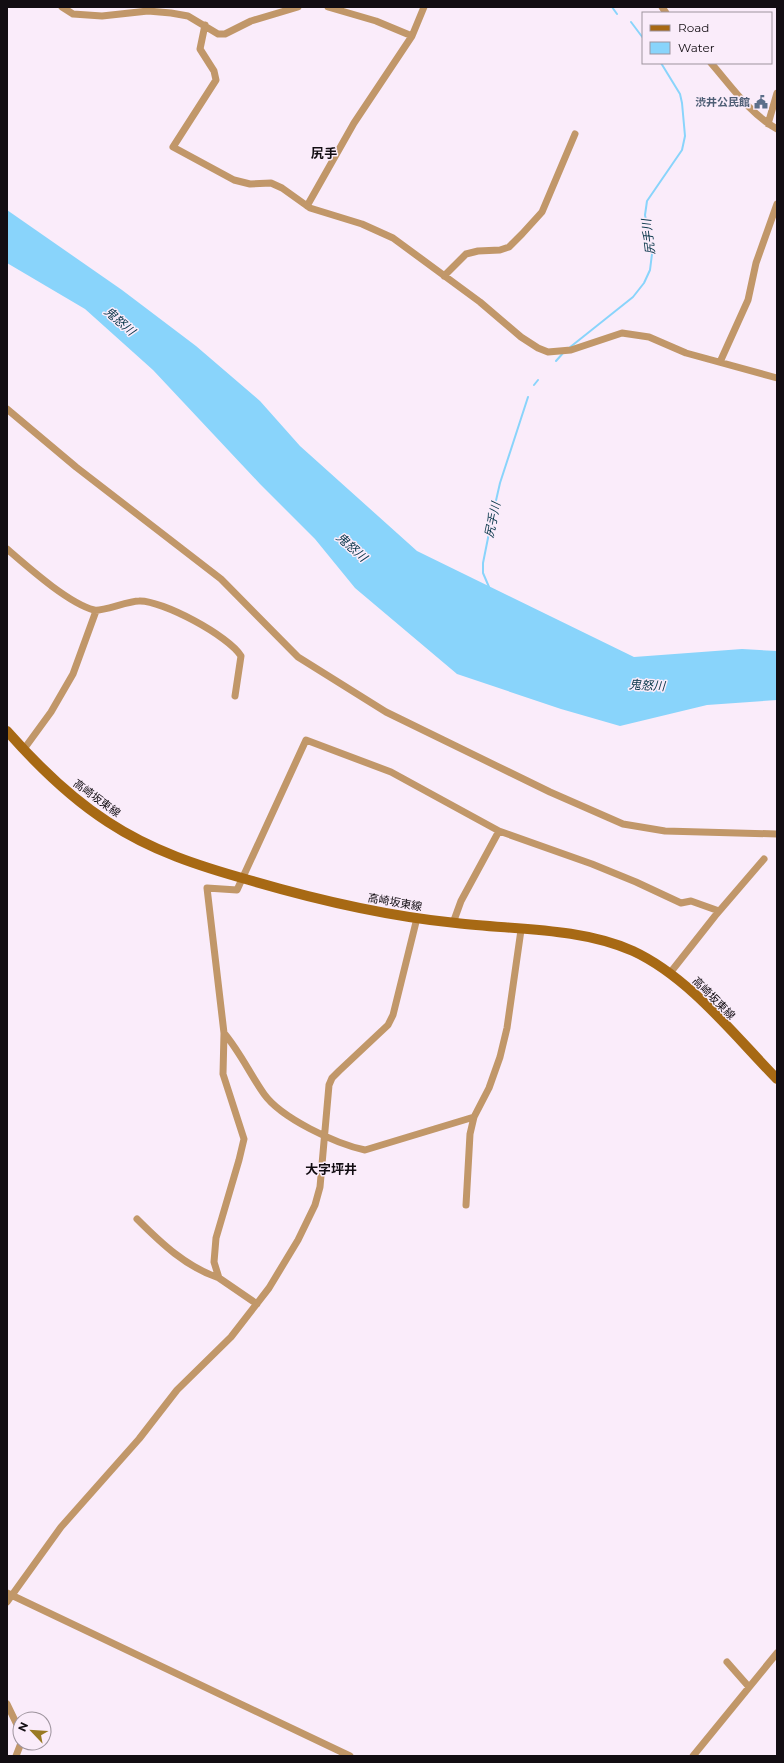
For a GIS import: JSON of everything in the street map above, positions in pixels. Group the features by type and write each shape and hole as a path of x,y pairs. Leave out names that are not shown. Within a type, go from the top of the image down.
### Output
{"main road":[{"name":"高崎坂東線","path":"7,731 68,793 110,823 138,839 177,858 326,901 453,923 584,936 606,941 640,955 670,973 704,1004 777,1078"}],"street":[{"path":"62,7 73,14 102,16 148,11 171,13 188,16 218,34 225,34 251,21 298,7"},
{"path":"328,7 376,21 412,36"},
{"path":"307,206 354,123 412,36 424,7"},
{"path":"205,25 200,48 214,71 216,80 173,147 234,180 250,184 265,183 276,185 307,206 318,211 381,231 444,276 530,343 548,352 571,350 622,333 649,337 686,352 777,378"},
{"path":"712,64 741,99 768,124 777,129"},
{"path":"768,124 777,93"},
{"path":"444,276 466,254 478,251 500,250 509,247 522,234 542,212 575,134"},
{"path":"720,362 748,300 756,263 777,204"},
{"path":"7,409 76,467 221,579 298,657 386,712 550,792 624,824 665,831 777,834"},
{"path":"7,550 41,577 78,603 96,611 138,601 155,603 187,617 211,631 235,647 241,656 235,696"},
{"path":"24,749 51,712 73,674 96,611"},
{"path":"219,1278 214,1262 216,1238 244,1139 223,1074 224,1033 207,888 237,890 306,740 391,772 499,830 592,864 681,903 691,901 719,911"},
{"path":"453,923 461,901 499,830"},
{"path":"670,973 719,911 764,859"},
{"path":"350,1756 8,1597 62,1527 106,1478 177,1390 231,1337 269,1288 298,1240 315,1205 322,1176 329,1085 332,1078 388,1025 418,918"},
{"path":"466,1205 468,1153 474,1117 489,1088 500,1057 507,1028 521,930"},
{"path":"224,1033 236,1047 265,1096 304,1126 349,1147 364,1150 474,1117"},
{"path":"137,1219 153,1236 184,1261 205,1273 219,1278 257,1304"},
{"path":"693,1756 777,1653"},
{"path":"727,1662 749,1687"},
{"path":"7,1704 12,1714"}],"water":[{"name":"鬼怒川","path":"7,210 122,290 196,346 260,401 300,446 417,551 634,657 742,649 777,651 777,700 707,705 620,726 561,709 457,674 355,588 315,539 260,484 153,370 85,309 7,263"}],"waterway":[{"name":"尻手川","path":"612,7 617,14"},
{"name":"尻手川","path":"631,22 642,37"},
{"name":"尻手川","path":"569,348 633,297 644,283 650,270 652,254 645,215 647,201 682,150 685,136 680,94 662,64"},
{"name":"尻手川","path":"556,361 564,352"},
{"name":"尻手川","path":"534,385 538,380"},
{"name":"尻手川","path":"489,587 483,573 483,563 492,518 500,483 528,397"}],"place":[{"name":"渋井公民館","path":"761,102"}],"district":[{"name":"尻手","path":"324,153"},
{"name":"大字坪井","path":"331,1169"}]}
